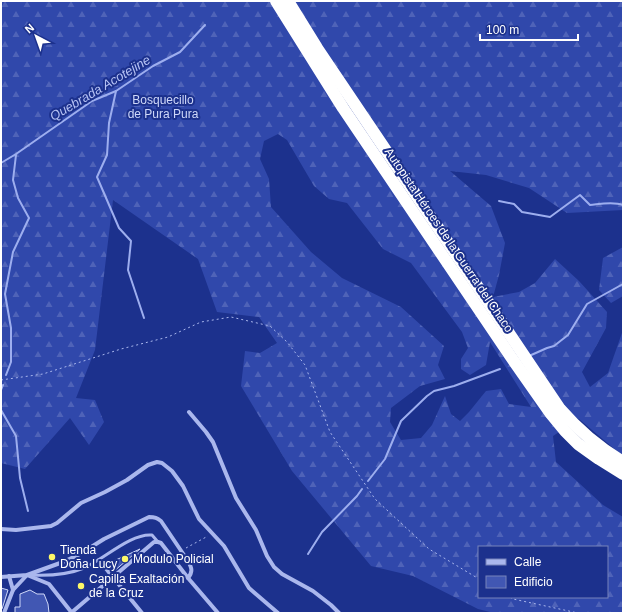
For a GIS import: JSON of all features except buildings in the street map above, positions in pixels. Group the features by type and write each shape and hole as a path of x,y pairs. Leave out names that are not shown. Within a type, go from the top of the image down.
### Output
{"highway":[{"name":"Autopista Héroes de la Guerra del Chaco","path":"276,1 343,108 550,414 578,444 623,474"},
{"name":"Autopista Héroes de la Guerra del Chaco","path":"288,1 317,48 560,410 576,428 590,440 623,462"}],"street":[{"path":"189,412 213,442 236,498 256,530 267,556 274,566 287,577 313,591 332,605 339,613"},
{"path":"1,529 16,530 51,526 58,523 81,503 127,480 148,465 156,462 166,466 184,486 199,519 224,546 249,588 278,613"},
{"path":"1,577 28,575 76,556 104,539 149,517 157,518 161,521 182,550 192,568 192,572 188,578"},
{"path":"28,575 49,584 72,613 154,542 158,542 162,543 188,578 218,613"},
{"path":"99,560 142,613"},
{"path":"4,613 13,590 28,575"},
{"path":"9,576 13,590"}],"lane":[{"path":"28,575 42,576 73,572 99,560 117,548 143,536 152,535 158,542"}],"path":[{"path":"1,380 43,374 121,349 168,337 201,322 231,317 270,326 287,342 304,364 330,432 374,499 429,549 478,578"},
{"path":"182,550 212,534"},
{"path":"512,598 578,613"}],"green space":[{"name":"Bosquecillo de Pura Pura","path":"1,1 623,1 623,210 567,213 529,188 486,175 450,171 491,206 505,243 493,297 519,292 535,283 555,259 579,281 607,312 606,328 582,372 590,387 608,373 623,330 623,455 579,419 553,436 556,462 603,505 623,517 623,613 494,613 478,609 413,576 371,566 292,471 241,386 245,351 260,353 277,343 259,317 217,312 198,259 113,200 95,350 76,398 95,400 104,422 89,445 70,418 25,469 1,463","holes":["278,134 287,140 314,186 329,199 347,203 383,249 411,263 462,332 468,348 461,359 461,369 470,375 486,365 490,342 531,407 509,404 501,389 486,391 460,421 451,414 445,396 432,425 421,438 401,440 390,422 391,408 420,386 445,379 438,365 444,346 401,307 342,278 311,252 271,207 269,179 260,159 264,141"]},
{"path":"623,247 623,296 611,303 599,290 603,258"}],"waterway":[{"name":"Quebrada Acotejine","path":"1,163 92,101 116,91 153,66 180,52 205,25"},
{"path":"116,91 109,123 107,155 97,177 119,228 131,241 128,270 144,318"},
{"path":"6,375 11,362 11,328 5,294 13,252 29,218 18,198 13,180 16,155"},
{"path":"499,201 514,204 522,212 550,217 580,195 590,205 611,203 623,205"},
{"path":"529,356 554,346 568,335 587,304 623,284"},
{"path":"368,481 385,459 401,421 427,396 434,391 454,386 500,369"},
{"path":"1,390 3,385"},
{"path":"1,410 16,436 20,478 28,511"},
{"path":"308,554 322,532 362,489"}],"place":[{"name":"Tienda Doña Lucy","path":"52,557"},
{"name":"Modulo Policial","path":"125,559"},
{"name":"Capilla Exaltación de la Cruz","path":"81,586"}]}
